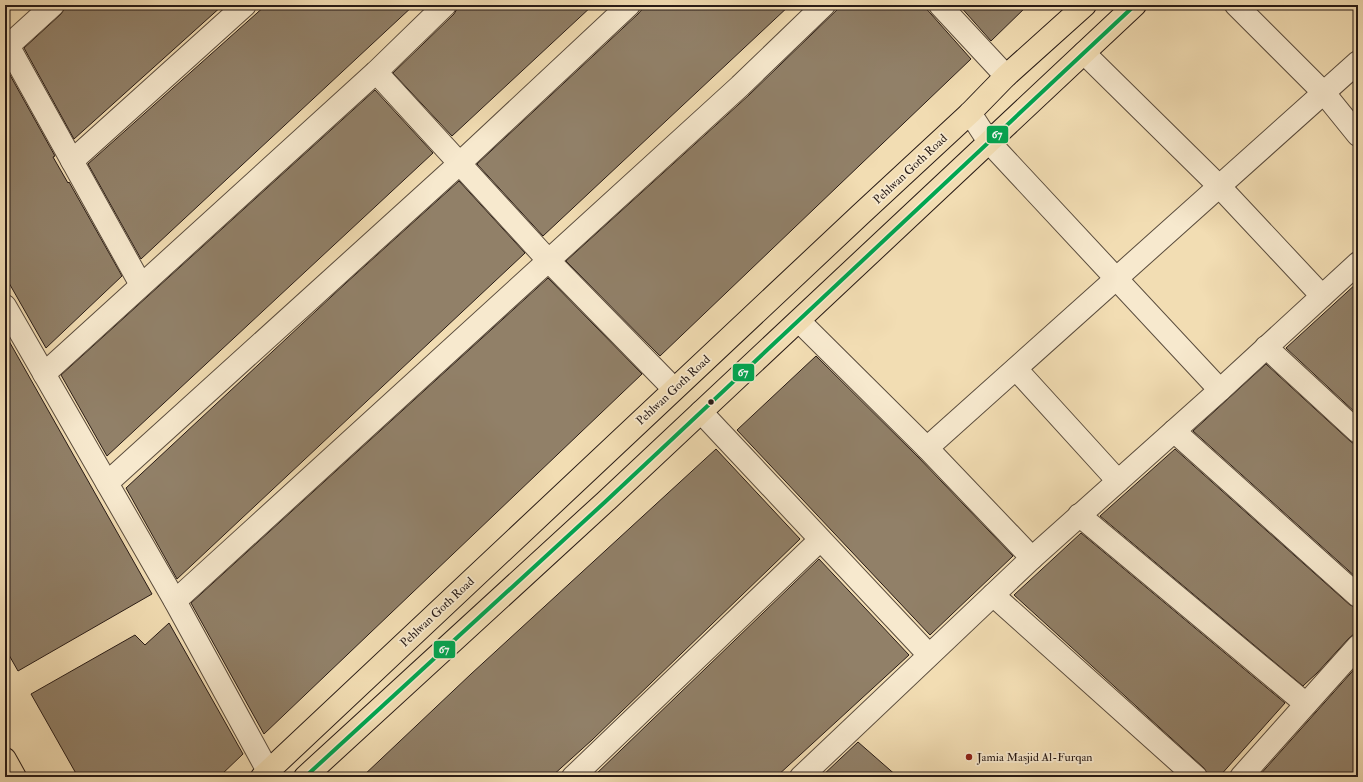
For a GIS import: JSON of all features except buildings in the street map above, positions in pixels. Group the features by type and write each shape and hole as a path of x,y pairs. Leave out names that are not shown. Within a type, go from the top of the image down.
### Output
{"main road":[{"name":"Pehlwan Goth Road","path":"265,774 970,113 1006,76 1085,5"},
{"path":"306,777 799,321 1135,5"},
{"path":"5,759 15,777"}],"street":[{"path":"52,5 6,43 141,286"},
{"path":"72,161 245,5"},
{"path":"44,374 376,72 445,5"},
{"path":"107,483 459,164 629,5"},
{"path":"175,601 740,86 824,5"},
{"path":"940,5 1006,76"},
{"path":"1236,5 1324,93 1358,134"},
{"path":"1084,53 1220,186 1322,296"},
{"path":"927,448 1358,62"},
{"path":"376,72 548,260 674,389"},
{"path":"970,113 989,142 1220,390"},
{"path":"801,777 1032,558 1220,390 1358,263"},
{"path":"5,306 175,601 265,774"},
{"path":"799,321 927,448 1032,558"},
{"path":"1266,347 1358,431"},
{"path":"1016,368 1118,481"},
{"path":"701,412 929,655"},
{"path":"1174,431 1358,596"},
{"path":"1080,515 1306,704"},
{"path":"574,777 820,540"},
{"path":"993,595 1196,777"},
{"path":"1240,777 1358,646"}],"transit line":[{"name":"67","path":"305,777 605,502 1135,5"}],"place":[{"name":"Jamia Masjid Al-Furqan","path":"969,757"}]}
